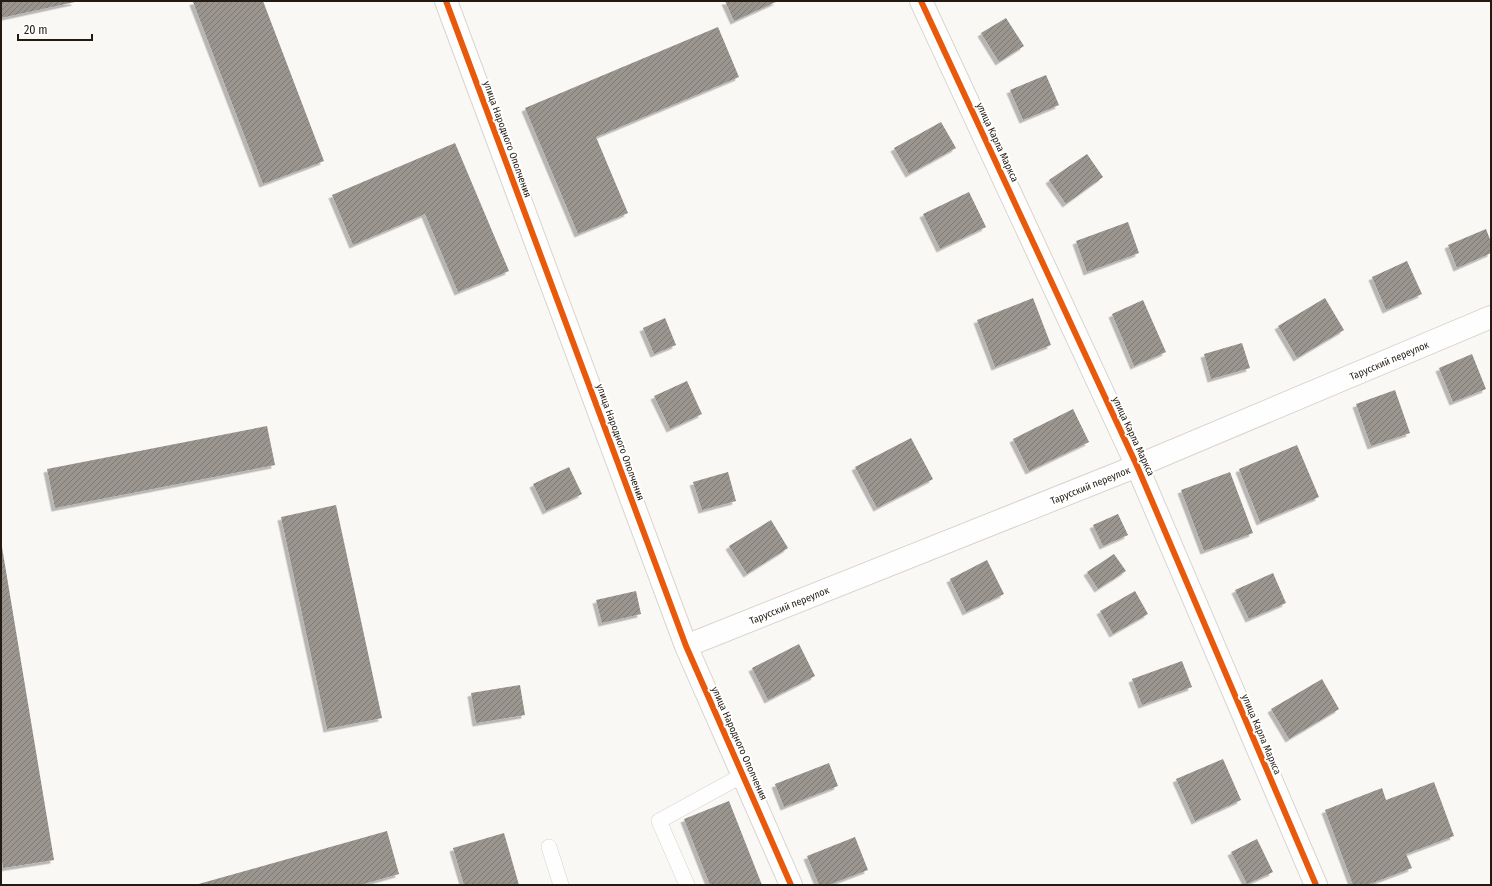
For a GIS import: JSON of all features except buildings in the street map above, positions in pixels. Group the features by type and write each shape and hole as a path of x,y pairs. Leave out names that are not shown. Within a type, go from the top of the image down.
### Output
{"street":[{"name":"улица Народного Ополчения","path":"446,1 686,646 791,885"},
{"name":"улица Карла Маркса","path":"921,1 1137,466 1316,885"},
{"name":"Тарусский переулок","path":"686,646 1137,466 1491,316"}],"lane":[{"path":"687,885 658,821 743,775"},
{"path":"550,847 560,885"}],"cycle path":[{"path":"446,1 686,646 791,885"},
{"path":"921,1 1137,466 1316,885"}]}
